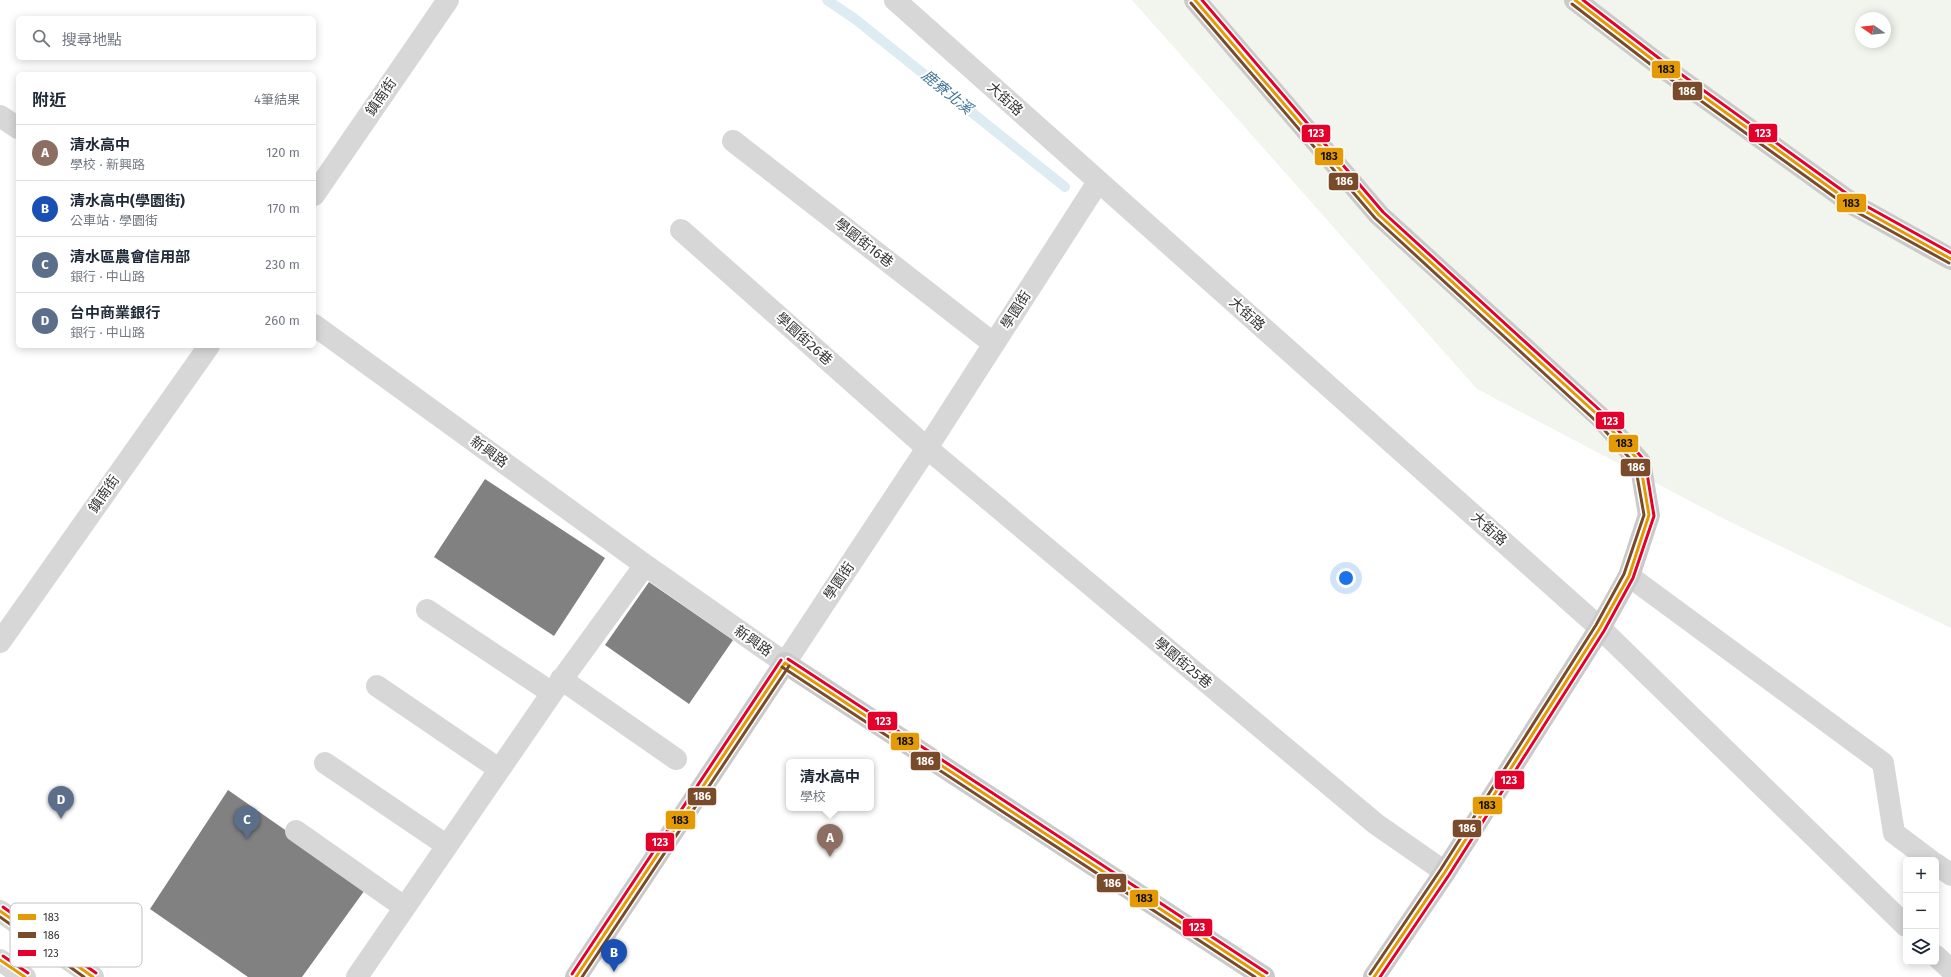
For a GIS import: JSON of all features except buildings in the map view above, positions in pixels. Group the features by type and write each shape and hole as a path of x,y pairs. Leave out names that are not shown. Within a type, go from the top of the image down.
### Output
{"main road":[{"path":"1194,0 1379,215 1601,418 1640,462 1649,515 1629,576 1600,628 1445,872 1374,977"},
{"path":"1575,0 1657,63 1854,205 1951,259"},
{"name":"學園街","path":"576,977 785,663"},
{"name":"新興路","path":"785,663 1264,977"}],"street":[{"name":"鎮南街","path":"316,192 448,0"},
{"name":"大街路","path":"894,0 1600,628 1903,923"},
{"path":"0,116 16,127"},
{"name":"學園街16巷","path":"733,141 994,344"},
{"name":"學園街","path":"785,663 927,448 1098,182"},
{"name":"學園街26巷","path":"682,230 927,448"},
{"name":"新興路","path":"316,326 645,565 785,663"},
{"name":"鎮南街","path":"0,642 208,348"},
{"name":"學園街25巷","path":"927,448 1376,824 1445,872"},
{"path":"357,977 446,845 557,686 645,565"},
{"path":"1629,576 1883,764 1894,833 1926,857"},
{"path":"427,610 557,686 676,759"},
{"path":"378,686 499,769"},
{"path":"325,763 446,845"},
{"path":"296,831 404,907"},
{"path":"1939,866 1951,876"},
{"path":"0,911 10,918"},
{"path":"1939,959 1951,970"},
{"path":"0,960 10,967"},
{"path":"10,967 25,977"},
{"path":"79,967 93,977"}],"shaded area":[{"path":"1132,0 1951,0 1951,628 1730,522 1477,389"}],"waterway":[{"name":"鹿寮北溪","path":"827,0 855,19 1065,187"}],"transit line":[{"name":"183","path":"1195,0 1379,215 1601,418 1640,462 1649,515 1629,576 1600,628 1445,872 1374,977"},
{"name":"123","path":"1202,0 1383,212 1604,414 1645,461 1654,516 1633,578 1604,631 1449,875 1380,977"},
{"name":"183","path":"1575,0 1657,63 1854,205 1951,259"},
{"name":"123","path":"1583,0 1660,59 1857,201 1951,253"},
{"name":"186","path":"1191,3 1375,218 1597,422 1635,464 1644,515 1624,574 1596,625 1441,869 1370,974"},
{"name":"186","path":"1572,4 1654,67 1851,209 1949,263"},
{"name":"123","path":"788,659 1267,973"},
{"name":"123","path":"572,974 781,660"},
{"name":"183","path":"785,663 1264,977"},
{"name":"183","path":"576,977 785,663"},
{"name":"186","path":"582,977 789,666"},
{"name":"186","path":"782,667 1255,977"},
{"name":"123","path":"3,907 10,912"},
{"name":"183","path":"0,911 10,918"},
{"name":"186","path":"0,917 10,924"},
{"name":"123","path":"3,956 10,961"},
{"name":"183","path":"0,960 10,967"},
{"name":"183","path":"10,967 25,977"},
{"name":"123","path":"19,967 28,973"},
{"name":"186","path":"70,967 84,977"},
{"name":"183","path":"79,967 93,977"},
{"name":"123","path":"88,967 96,973"}],"place":[{"name":"台中商業銀行","path":"61,819"},
{"name":"清水區農會信用部","path":"247,839"},
{"name":"清水高中","path":"830,857"},
{"name":"清水高中(學園街)","path":"614,972"}]}
